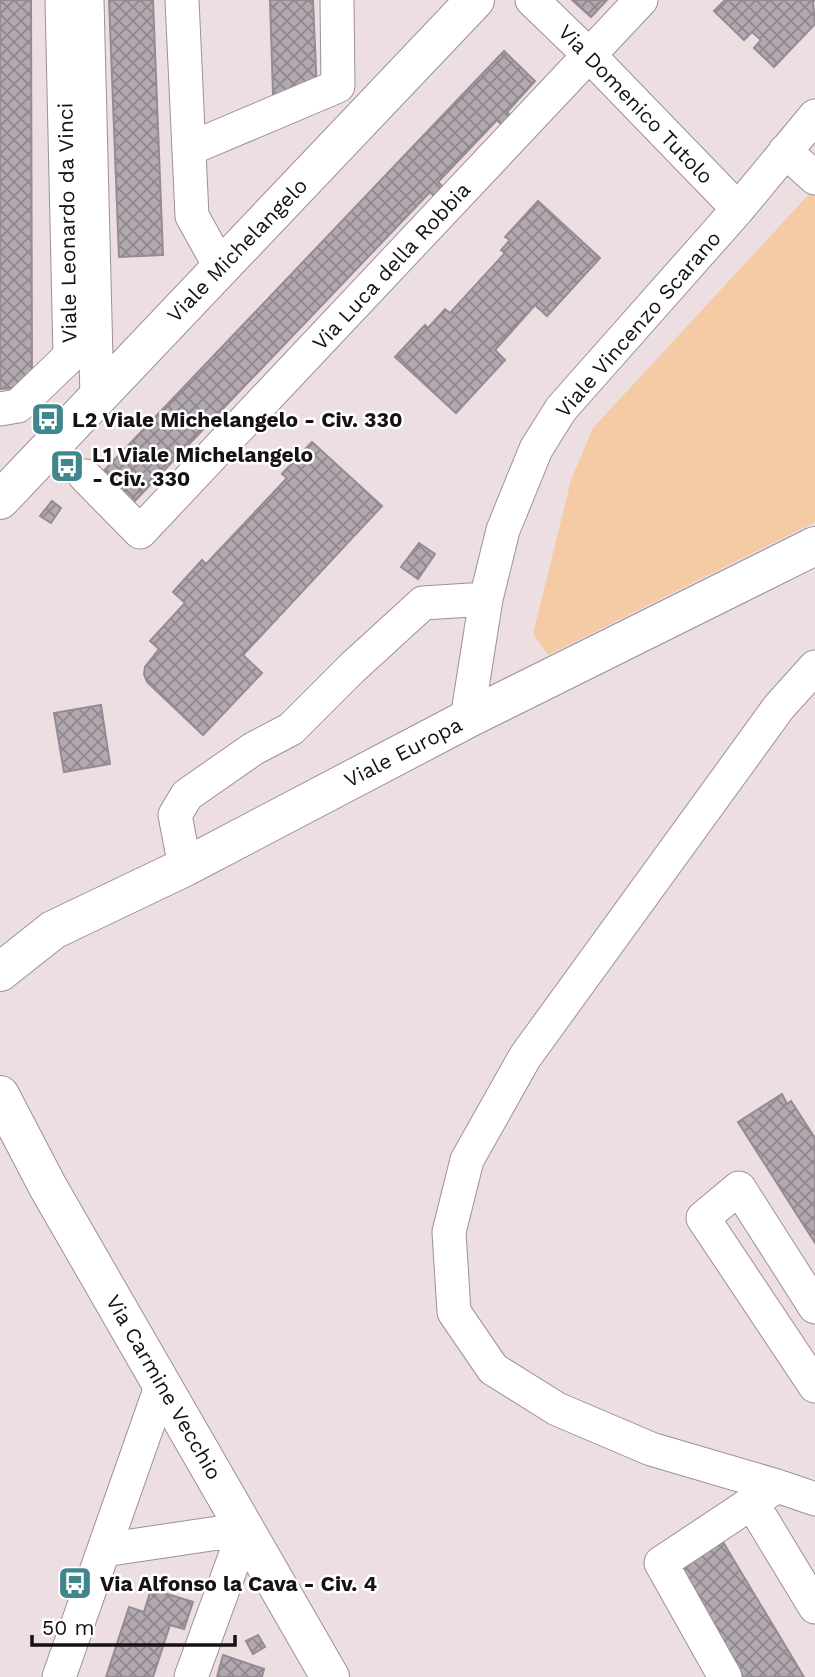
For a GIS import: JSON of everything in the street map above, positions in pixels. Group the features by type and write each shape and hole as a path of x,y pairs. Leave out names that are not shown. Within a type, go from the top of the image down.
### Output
{"street":[{"name":"Viale Leonardo da Vinci","path":"0,410 18,406 71,356 62,0"},
{"name":"Viale Leonardo da Vinci","path":"87,0 97,398"},
{"path":"182,0 192,216 220,268"},
{"path":"189,149 338,86 337,0"},
{"name":"Viale Michelangelo","path":"0,500 475,0"},
{"name":"Via Domenico Tutolo","path":"532,0 738,209"},
{"name":"Via Luca della Robbia","path":"85,476 140,531 641,0"},
{"name":"Viale Vincenzo Scarano","path":"467,719 486,599 508,518 536,449 561,409 738,209 815,116"},
{"path":"785,151 815,178"},
{"name":"Viale Europa","path":"0,972 52,930 185,867 467,719 815,546"},
{"path":"185,867 175,815 187,795 253,749 291,729 423,603 486,599"},
{"path":"815,667 779,707 525,1057 467,1160 449,1232 454,1312 493,1369 557,1409 651,1449 764,1494 815,1499"},
{"name":"Via Carmine Vecchio","path":"0,1095 48,1187 326,1674"},
{"path":"815,1307 739,1188 703,1218 815,1386"},
{"path":"59,1677 162,1384"},
{"path":"764,1494 815,1607"},
{"path":"725,1677 661,1563 764,1494"},
{"path":"104,1550 245,1529 191,1677"}],"shaded area":[{"path":"811,192 815,196 815,522 548,655 533,634 571,480 593,428"}],"building":[{"path":"0,0 31,0 32,387 0,389"},
{"path":"109,0 153,0 163,255 119,257"},
{"path":"270,0 313,0 317,93 273,94"},
{"path":"572,0 607,0 591,17"},
{"path":"725,0 815,0 815,24 774,67 754,48 761,40 752,32 744,40 714,11"},
{"path":"504,51 535,81 507,112 511,116 502,125 497,120 438,182 443,187 434,196 430,192 130,506 99,476"},
{"path":"538,201 600,258 547,316 535,305 495,350 505,360 456,413 395,357 425,325 428,328 445,309 450,313 505,253 501,250 510,240 505,237"},
{"path":"312,442 382,506 243,655 262,673 203,735 147,682 145,667 159,649 150,641 185,603 173,592 202,560 206,564 287,478 282,474"},
{"path":"52,501 61,508 51,523 40,516"},
{"path":"419,543 435,554 418,579 401,567"},
{"path":"101,705 110,764 64,772 54,713"},
{"path":"782,1094 787,1104 791,1101 815,1138 815,1243 738,1122"},
{"path":"723,1542 804,1677 743,1677 679,1568"},
{"path":"151,1589 193,1602 184,1629 170,1625 153,1677 106,1677 129,1607 144,1612"},
{"path":"258,1635 265,1647 253,1654 246,1641"},
{"path":"223,1655 264,1669 262,1677 217,1677"}],"place":[{"name":"L2 Viale Michelangelo - Civ. 330","path":"48,419"},
{"name":"L1 Viale Michelangelo - Civ. 330","path":"67,466"},
{"name":"Via Alfonso la Cava - Civ. 4","path":"75,1583"}]}
